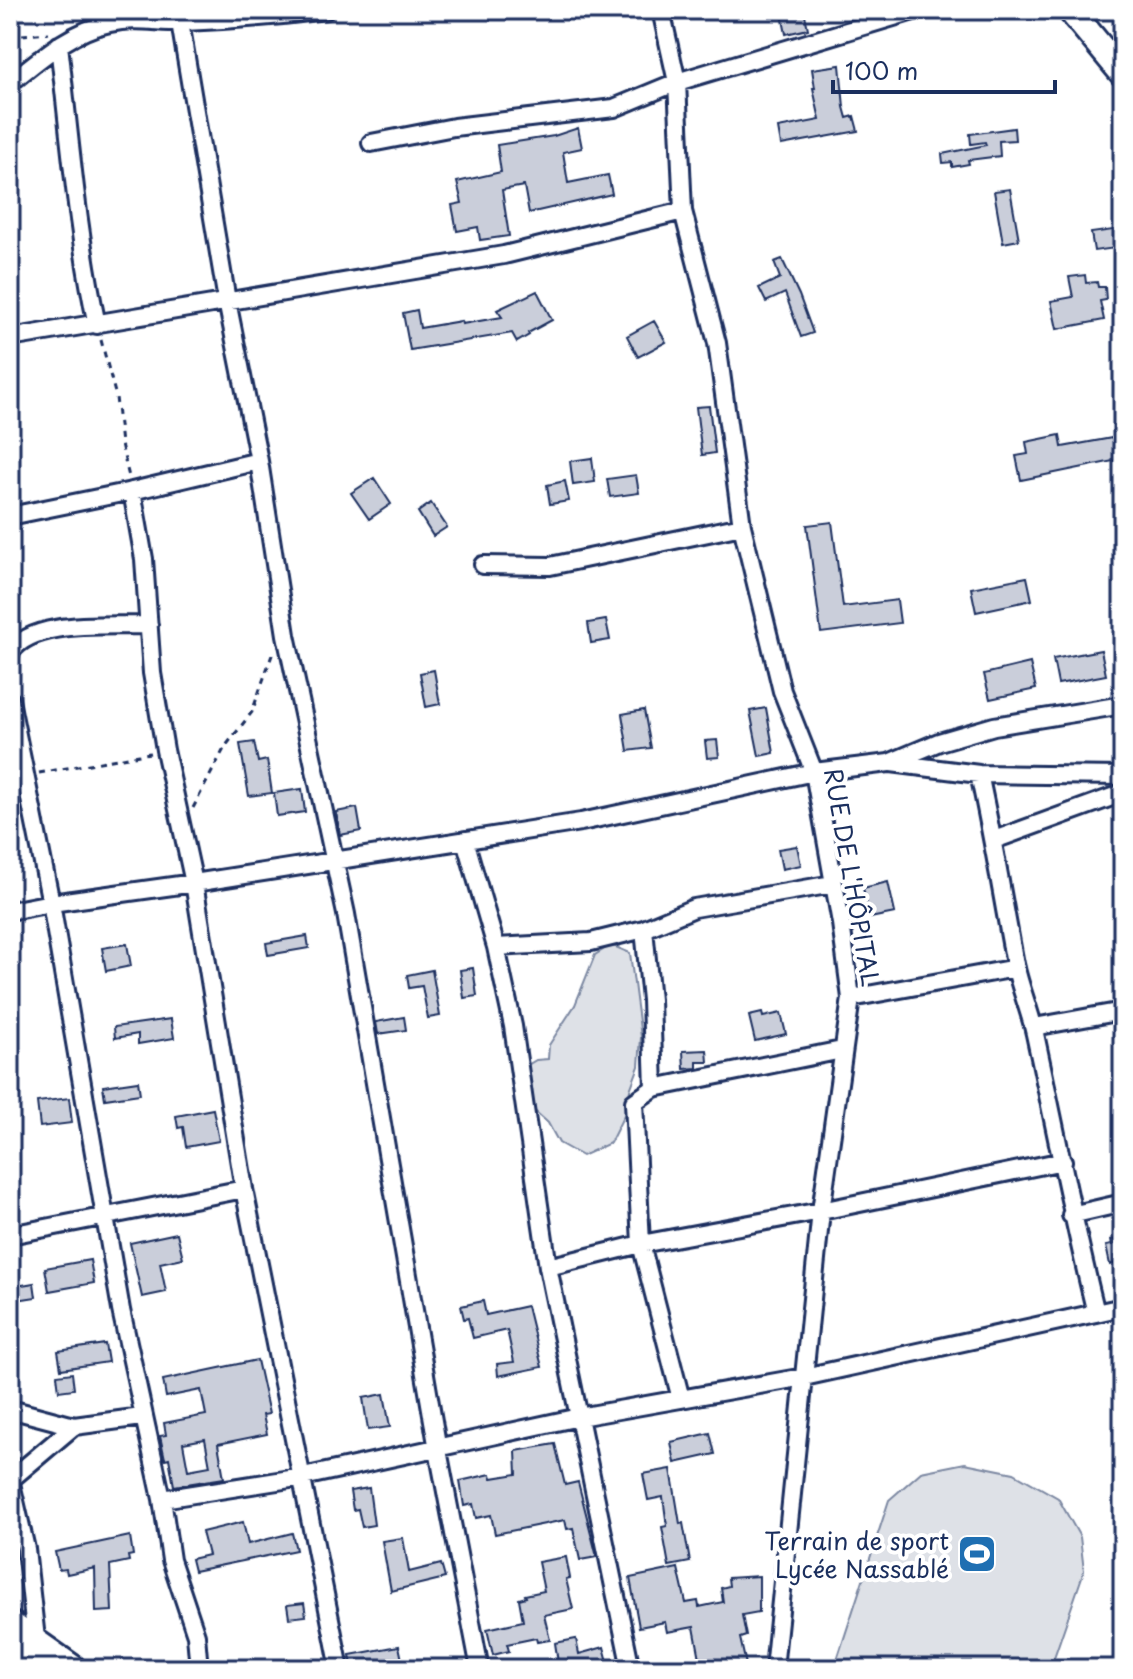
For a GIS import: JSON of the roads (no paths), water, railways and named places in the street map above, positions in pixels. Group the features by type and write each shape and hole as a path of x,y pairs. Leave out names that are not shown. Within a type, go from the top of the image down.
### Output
{"highway":[{"path":"10,1626 32,1661"},
{"path":"10,1656 71,1669"}],"main road":[{"path":"1070,10 1123,74"}],"street":[{"path":"10,83 59,45 111,22 326,10"},
{"name":"RUE DE L'HÔPITAL","path":"661,10 677,82 683,211 717,343 742,526 782,691 814,772 851,998 821,1211 774,1669"},
{"path":"371,143 454,127 614,108 677,82 917,10"},
{"path":"178,16 227,301 259,461 286,635 336,861 438,1450 480,1669"},
{"path":"59,45 73,180 97,325"},
{"path":"10,338 504,255 683,211"},
{"path":"10,516 259,461"},
{"path":"132,491 144,559 152,673 165,750 194,883 244,1189 340,1669"},
{"path":"483,565 550,566 742,526"},
{"path":"10,653 27,636 47,629 149,625"},
{"path":"10,700 51,903 104,1217 142,1417 162,1499 171,1560 196,1635 199,1669"},
{"path":"889,763 939,742 994,726 1123,705"},
{"path":"10,911 581,822 814,772 889,763 979,774 1123,776"},
{"path":"979,774 1016,968 1034,1027 1063,1161 1071,1215 1096,1313"},
{"path":"994,840 1123,793"},
{"path":"465,840 496,947 513,1026 548,1267 631,1669"},
{"path":"496,947 591,942 644,929 694,908 833,884"},
{"path":"644,929 651,1000 654,1088"},
{"path":"851,998 1016,968"},
{"path":"1034,1027 1123,1011"},
{"path":"681,1399 641,1244 634,1102 654,1088 842,1050"},
{"path":"548,1267 641,1244 1063,1161"},
{"path":"10,1235 244,1189"},
{"path":"1071,1215 1123,1203"},
{"path":"162,1499 303,1477 579,1417 804,1377 1123,1307"},
{"path":"10,1409 74,1426 142,1417"},
{"path":"32,1661 26,1549 10,1480 74,1426"}],"place":[{"name":"Terrain de sport Lycée Nassablé","path":"977,1554"}]}
